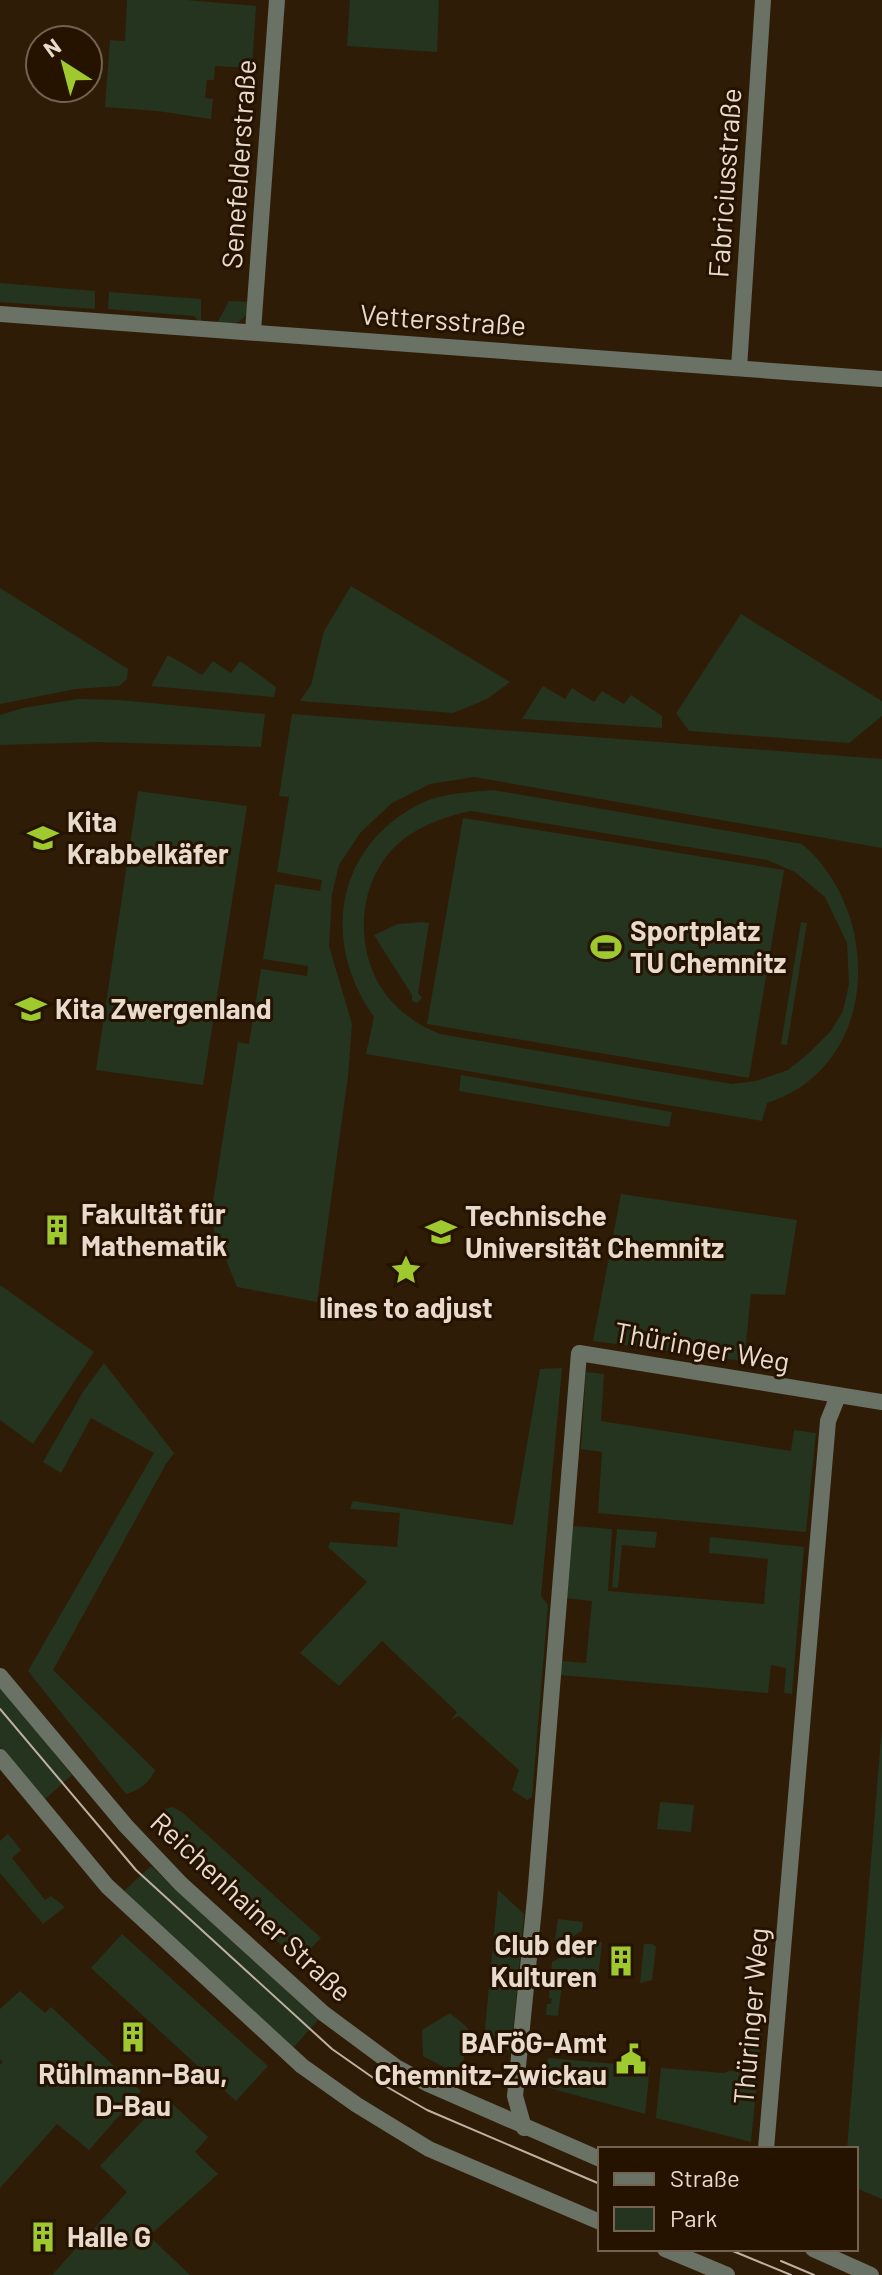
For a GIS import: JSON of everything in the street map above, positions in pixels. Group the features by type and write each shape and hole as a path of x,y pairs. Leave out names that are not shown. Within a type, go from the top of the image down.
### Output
{"street":[{"name":"Senefelderstraße","path":"253,331 277,0"},
{"name":"Fabriciusstraße","path":"739,368 763,0"},
{"name":"Vettersstraße","path":"0,314 882,379"},
{"name":"Thüringer Weg","path":"524,2128 515,2096 535,1898 579,1353 838,1396 828,1421 766,2147"},
{"path":"838,1396 882,1402"},
{"name":"Reichenhainer Straße","path":"0,1676 126,1826 172,1874 323,2013 396,2067 524,2128 598,2158"},
{"path":"0,1757 107,1886 302,2066 377,2118 429,2149 598,2221"},
{"path":"670,2251 727,2275"},
{"path":"817,2251 871,2275"}],"green space":[{"path":"127,0 187,0 256,6 252,68 215,66 214,80 207,80 205,98 213,99 211,119 105,107 110,40 125,41"},
{"path":"350,0 439,0 437,52 347,46"},
{"path":"0,283 95,291 95,309 0,302"},
{"path":"109,292 201,299 201,324 194,316 108,309"},
{"path":"229,301 251,302 243,319 216,325"},
{"path":"351,586 510,682 487,699 453,713 300,701 311,685 324,631"},
{"path":"0,588 128,669 127,679 119,686 76,689 0,704"},
{"path":"741,614 882,701 882,716 849,743 689,731 676,713"},
{"path":"168,655 202,675 213,661 231,673 240,661 276,687 274,697 151,686"},
{"path":"543,686 565,699 572,688 594,702 602,691 624,704 631,695 662,716 662,728 522,719"},
{"path":"78,699 265,714 261,747 99,742 0,745 0,715"},
{"path":"292,714 882,759 882,848 474,777 430,784 392,803 361,832 339,865 332,894 329,946 352,1024 348,1076 317,1302 237,1287 210,1220 238,1042 249,1044 261,969 307,976 308,966 263,959 275,884 320,891 322,880 277,872 289,797 279,796"},
{"path":"493,790 802,844 828,873 846,908 856,946 858,985 850,1022 832,1056 805,1084 767,1103 762,1121 366,1054 374,1017 357,987 346,957 343,926 346,896 355,867 372,841 396,819 426,801","holes":["471,811 767,860 795,872 825,897 847,943 849,984 843,1011 831,1031 788,1070 756,1081 732,1084 440,1034 415,1021 391,1001 369,961 364,938 364,915 368,892 377,871 390,852 407,837 427,825"]},
{"path":"138,791 247,806 203,1085 96,1070"},
{"name":"Sportplatz TU Chemnitz","path":"463,818 784,870 749,1078 427,1024"},
{"path":"801,922 807,923 787,1045 781,1044"},
{"path":"429,923 418,993 422,998 417,1003 412,1001 412,995 374,935 398,924"},
{"path":"461,1075 672,1112 669,1127 459,1091"},
{"path":"621,1194 797,1220 785,1295 751,1294 744,1361 593,1341"},
{"path":"0,1285 94,1352 33,1444 0,1420"},
{"path":"104,1363 174,1453 53,1670 155,1770 144,1785 126,1794 28,1671 154,1453 91,1418 61,1473 43,1462 83,1392"},
{"path":"562,1368 541,1596 548,1605 532,1797 527,1800 512,1790 519,1770 459,1716 451,1720 457,1712 382,1641 339,1686 300,1653 367,1582 328,1547 330,1542 397,1547 400,1513 350,1509 353,1501 513,1525 540,1369"},
{"path":"586,1372 604,1374 601,1421 791,1451 794,1430 816,1433 806,1532 598,1513 602,1452 581,1449"},
{"path":"572,1526 612,1529 608,1591 764,1604 768,1559 709,1553 710,1537 804,1547 792,1694 784,1693 786,1668 771,1665 768,1693 560,1675 562,1661 586,1663 592,1601 564,1598"},
{"path":"617,1529 657,1532 655,1548 622,1545 618,1588 612,1587"},
{"path":"0,1687 72,1775 44,1800 0,1747"},
{"path":"882,1727 882,2199 858,2189 858,2147 847,2147"},
{"path":"660,1802 694,1805 691,1832 657,1829"},
{"path":"173,1807 321,1938 299,1961 165,1840 158,1829 158,1818 165,1809"},
{"path":"8,1834 21,1850 12,1858 45,1900 51,1896 65,1907 43,1924 0,1873 0,1841"},
{"path":"151,1866 318,2020 293,2048 124,1891"},
{"path":"498,1890 524,1914 511,2053 485,2029"},
{"path":"558,1919 583,1922 582,1931 554,1947"},
{"path":"122,1934 268,2066 236,2101 91,1968"},
{"path":"590,1941 602,1942 598,1978 563,1975 558,2016 546,2015 547,2004 551,2004 552,1999 549,1998 552,1962"},
{"path":"644,1944 656,1947 652,1980 640,1983"},
{"path":"20,1991 45,2013 51,2007 141,2091 89,2150 57,2124 0,2188 0,2065 3,2062 0,2059 0,2009"},
{"path":"450,2013 468,2028 463,2063 451,2071 423,2056 422,2030"},
{"path":"752,2027 762,2028 751,2142 656,2118 661,2068 747,2072"},
{"path":"548,2058 650,2067 645,2114 542,2086"},
{"path":"165,2097 208,2137 195,2152 218,2174 149,2236 190,2275 52,2275 127,2192 100,2166"}],"tram line":[{"path":"0,1709 136,1870 332,2049 382,2084 427,2110 598,2183"},
{"path":"733,2251 791,2275"},
{"path":"781,2261 814,2275"}],"place":[{"name":"Kita Krabbelkäfer","path":"43,838"},
{"name":"Sportplatz TU Chemnitz","path":"606,947"},
{"name":"Kita Zwergenland","path":"31,1009"},
{"name":"Fakultät für Mathematik","path":"57,1230"},
{"name":"Technische Universität Chemnitz","path":"441,1232"},
{"name":"lines to adjust","path":"406,1270"},
{"name":"Club der Kulturen","path":"621,1961"},
{"name":"Rühlmann-Bau, D-Bau","path":"133,2037"},
{"name":"BAFöG-Amt Chemnitz-Zwickau","path":"631,2059"},
{"name":"Halle G","path":"43,2237"}]}
